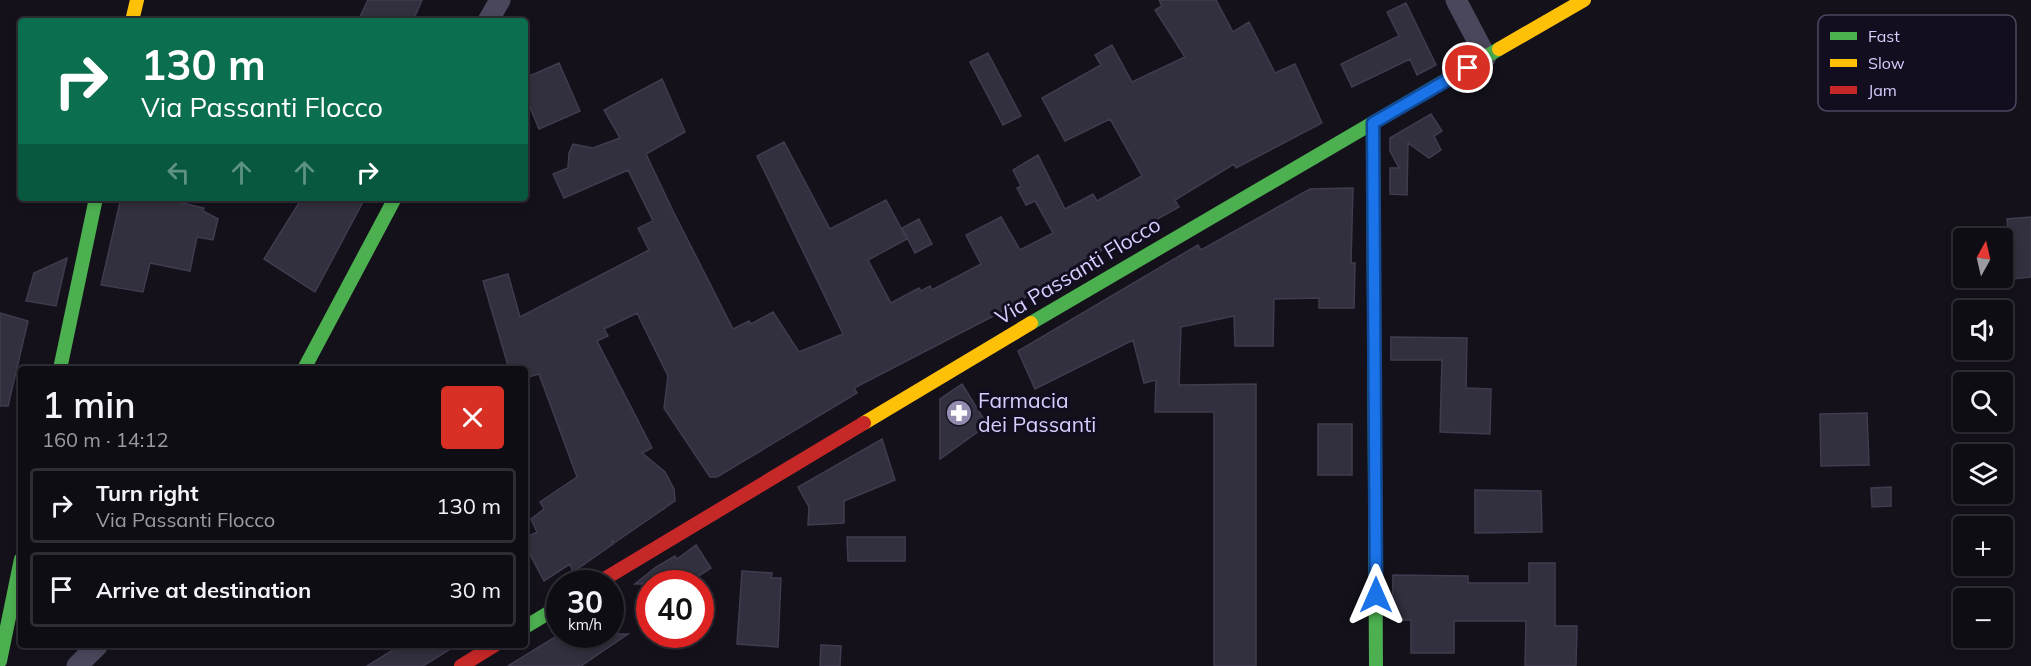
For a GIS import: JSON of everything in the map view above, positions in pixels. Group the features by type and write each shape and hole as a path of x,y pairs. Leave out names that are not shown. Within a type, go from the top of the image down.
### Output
{"main road":[{"path":"133,18 137,0"},
{"name":"Via Passanti Flocco","path":"619,570 1109,276 1584,0"},
{"path":"1373,123 1376,666"},
{"path":"61,366 95,201"},
{"path":"306,366 393,201"},
{"path":"0,661 18,574"},
{"path":"528,625 546,614"},
{"path":"460,666 490,648"}],"street":[{"path":"490,18 500,0"},
{"path":"1456,0 1486,57"},
{"path":"77,666 95,648"}],"building":[{"path":"368,0 422,0 414,18 359,18"},
{"path":"1159,0 1216,0 1233,32 1249,22 1275,73 1295,64 1322,123 1236,168 1234,164 1175,200 1179,207 1093,255 1007,309 854,388 857,393 717,477 710,477 664,408 668,376 637,313 604,329 608,336 597,341 652,448 642,453 665,472 674,489 675,501 614,543 612,539 613,544 576,570 572,570 570,564 561,570 546,570 544,581 528,551 528,536 537,532 531,519 544,509 540,502 577,477 539,374 528,377 528,366 508,366 483,281 508,274 520,317 649,250 638,228 653,221 628,170 564,198 553,174 568,168 569,153 573,144 593,148 620,138 604,110 662,79 685,132 646,154 673,211 733,329 749,321 751,324 773,312 799,352 843,334 757,156 784,142 830,229 886,200 907,239 868,260 891,303 919,288 921,291 930,286 932,290 981,264 966,235 1001,217 1020,250 1053,233 1035,201 1026,205 1017,188 1021,186 1013,170 1038,155 1065,209 1093,194 1097,201 1142,176 1110,119 1065,141 1042,98 1101,65 1095,55 1112,45 1132,82 1185,57 1155,10 1162,6"},
{"path":"1406,3 1436,65 1417,75 1410,59 1352,87 1341,64 1399,36 1387,12"},
{"path":"988,53 1021,116 1003,125 970,62"},
{"path":"559,63 580,111 539,129 528,102 528,77"},
{"path":"1431,114 1442,131 1434,136 1441,150 1429,158 1408,143 1407,195 1390,194 1390,168 1399,168 1390,151 1390,138"},
{"path":"1353,188 1351,263 1355,263 1354,308 1319,308 1319,298 1274,299 1273,346 1235,346 1234,316 1181,327 1179,385 1256,384 1256,666 1214,666 1214,412 1155,412 1156,380 1144,383 1133,340 1035,389 1018,351 1198,245 1201,250 1310,189"},
{"path":"120,201 174,201 204,208 203,211 218,219 213,240 197,237 190,271 150,263 143,292 101,285"},
{"path":"300,201 363,201 315,292 264,259"},
{"path":"2031,217 2031,277 2013,279 2013,228 2008,228 2007,219"},
{"path":"919,219 932,244 915,253 902,228"},
{"path":"67,258 56,306 26,301 34,273"},
{"path":"0,313 28,321 8,406 0,406"},
{"path":"1391,337 1467,338 1466,388 1491,389 1490,434 1440,432 1442,360 1391,360"},
{"path":"962,384 985,421 983,428 940,459 940,399"},
{"path":"1867,413 1869,465 1821,466 1820,414"},
{"path":"1318,424 1352,424 1352,475 1318,475"},
{"path":"882,439 895,480 844,501 844,523 808,525 809,507 798,487"},
{"path":"1891,487 1891,506 1872,507 1871,488"},
{"path":"1475,490 1541,491 1542,532 1475,533"},
{"path":"847,537 905,537 905,561 848,561"},
{"path":"696,545 711,568 708,570 652,570 675,556 677,559"},
{"path":"1529,563 1555,563 1555,626 1577,626 1576,666 1525,666 1526,621 1454,621 1454,653 1411,653 1411,620 1392,620 1393,575 1468,576 1468,583 1529,583"},
{"path":"742,571 772,573 771,578 781,578 778,647 737,644"},
{"path":"546,643 546,648 607,648 581,666 508,666"},
{"path":"821,645 841,646 840,666 820,666"},
{"path":"396,648 452,648 423,666 367,666"}],"traffic: fast":[{"path":"1031,323 1499,49"},
{"path":"1373,123 1376,666"},
{"path":"61,366 95,201"},
{"path":"306,366 393,201"},
{"path":"0,661 18,574"},
{"path":"528,625 546,614"}],"traffic: slow":[{"path":"133,18 137,0"},
{"path":"1499,49 1584,0"},
{"path":"864,423 1031,323"}],"traffic: jam":[{"path":"619,570 864,423"},
{"path":"461,666 490,648"}],"place":[{"name":"Farmacia dei Passanti","path":"959,413"}],"route":[{"path":"1376,595 1373,123 1468,68"}]}
